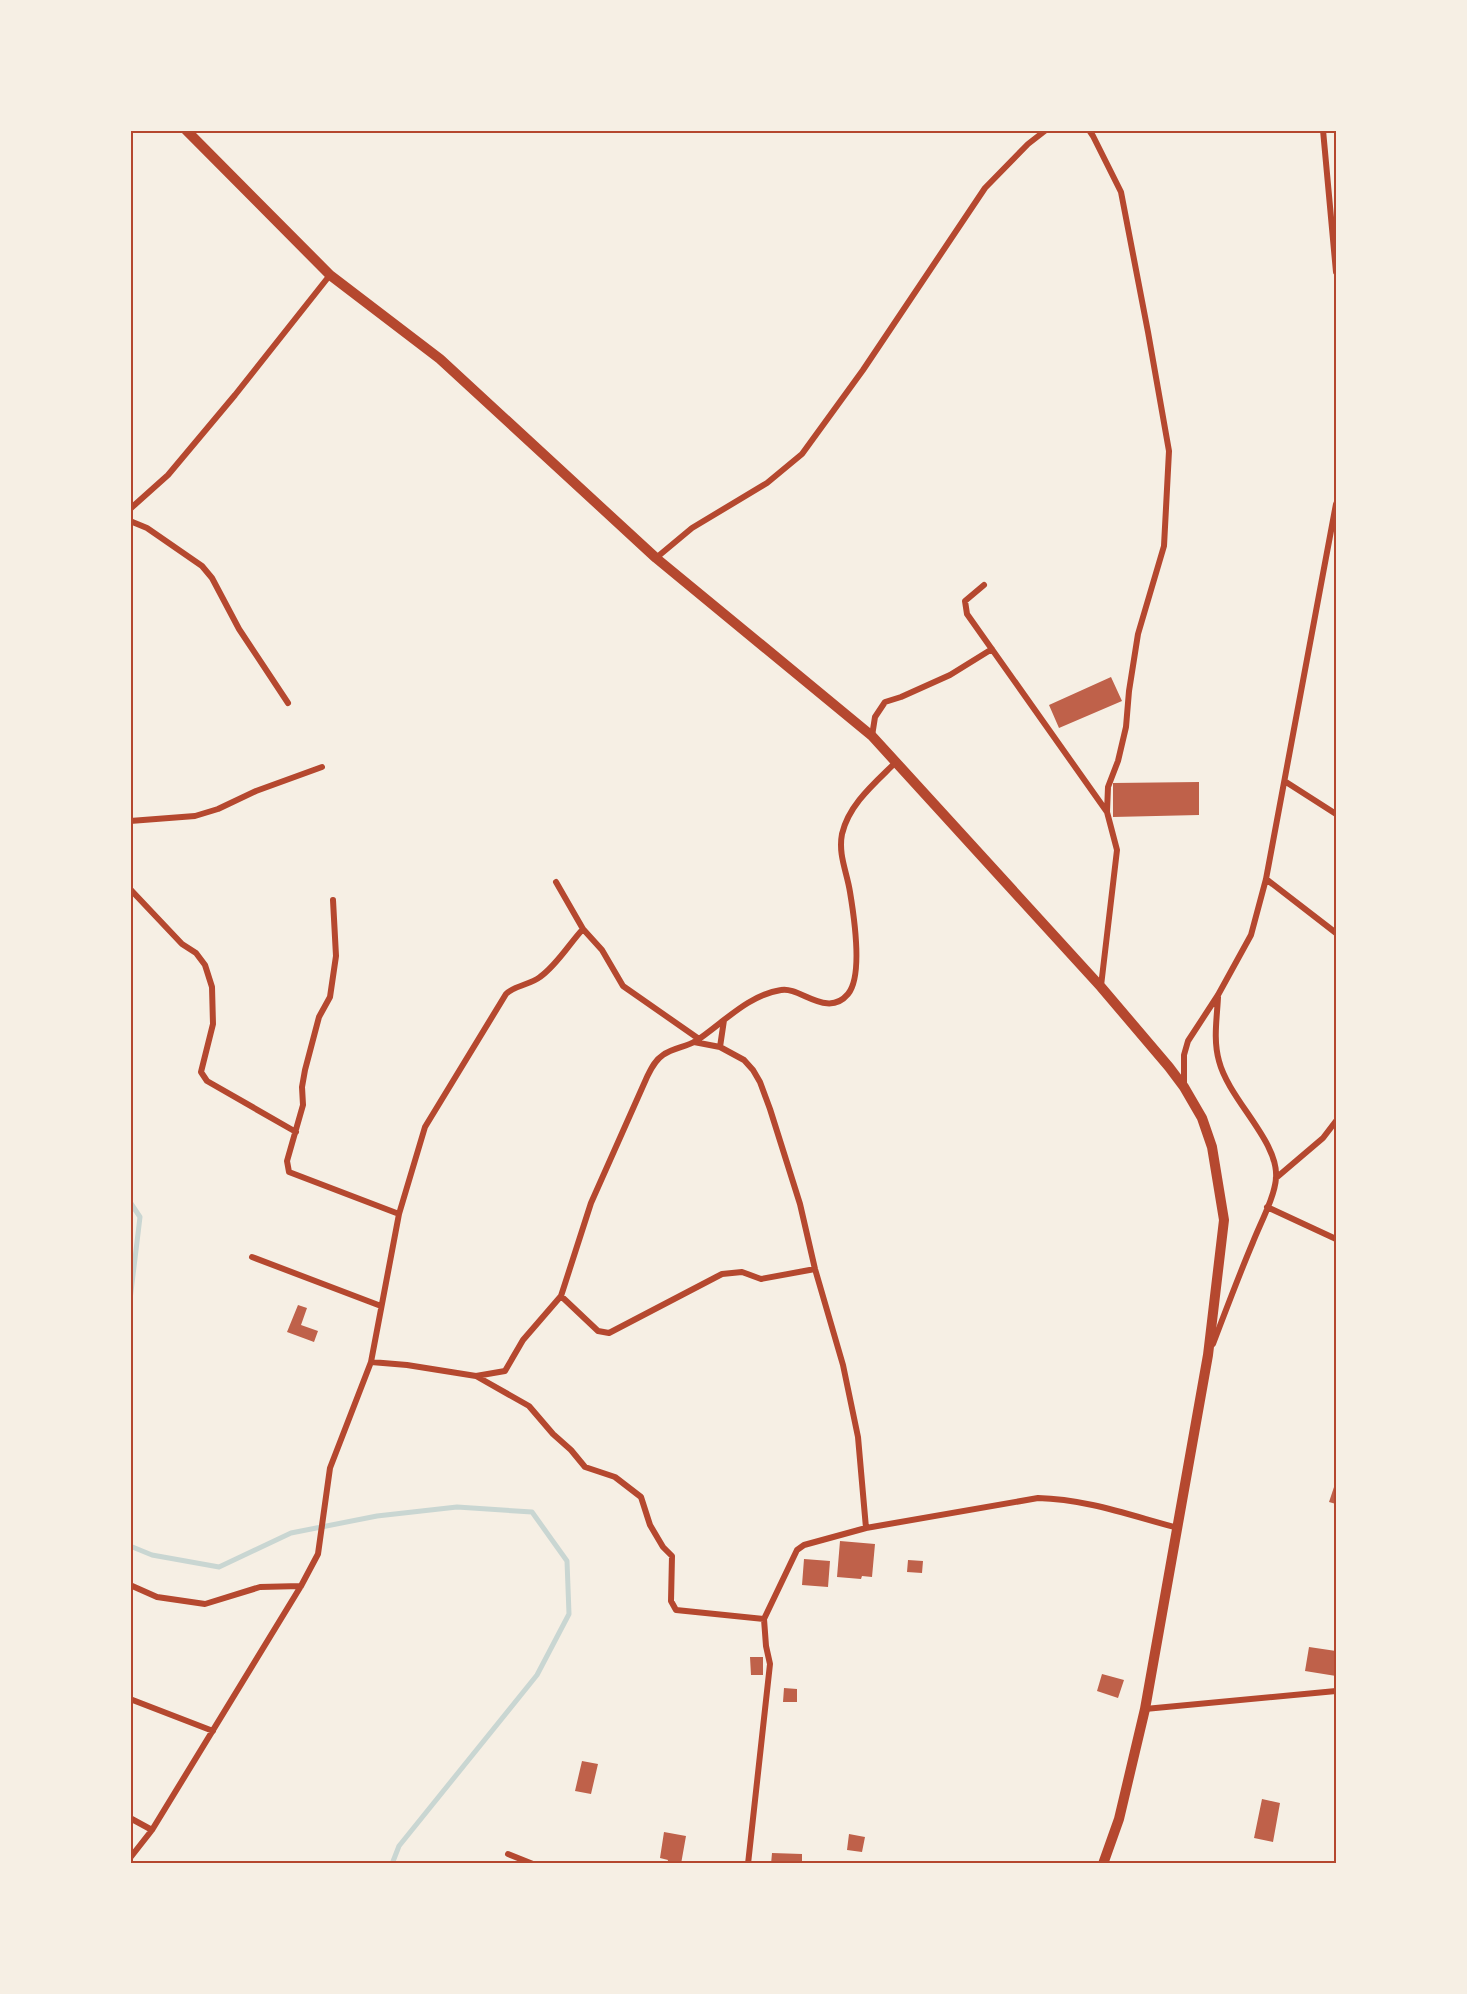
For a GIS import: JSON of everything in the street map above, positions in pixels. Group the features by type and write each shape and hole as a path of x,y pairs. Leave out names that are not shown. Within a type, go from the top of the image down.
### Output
{"street":[{"path":"186,130 330,275 440,359 656,558 872,736 1101,987 1169,1066 1202,1118 1212,1147 1224,1220 1208,1355 1146,1709 1119,1819 1103,1863"},
{"path":"656,558 692,528 767,483 802,454 863,370 985,188 1028,144 1046,130"},
{"path":"1089,130 1121,192 1168,451 1164,546 1138,634 1126,727 1118,761 1108,788 1107,812 1117,850 1101,987"},
{"path":"1323,130 1336,272"},
{"path":"130,509 168,475 236,395 330,275"},
{"path":"1184,1087 1184,1055 1188,1041 1218,995 1251,935 1266,879 1286,782 1336,504"},
{"path":"130,521 147,528 202,566 212,578 239,629 288,703"},
{"path":"984,585 965,602 967,614 1107,812"},
{"path":"872,736 875,717 885,702 950,675 992,650"},
{"path":"371,1362 476,1376 505,1371 523,1340 561,1296 591,1203 647,1077 663,1054 696,1041 724,1019 765,993 784,989 817,1002 838,1002 846,997 852,988 857,967 850,892 841,857 842,835 850,814 860,799 896,762"},
{"path":"130,821 195,816 322,767"},
{"path":"1286,782 1336,814"},
{"path":"1266,879 1336,933"},
{"path":"556,882 583,929 602,950 623,986 696,1041 720,1047 744,1060 760,1082 800,1204 814,1269 843,1365 858,1437 866,1528"},
{"path":"130,889 182,944 196,953 205,965 212,987 213,1024 201,1071 207,1081 296,1132"},
{"path":"333,900 336,956 330,996 320,1017 305,1070 302,1087 303,1105 287,1161 289,1172 399,1214"},
{"path":"130,1858 152,1830 301,1586 318,1554 330,1468 371,1362 399,1214 425,1126 506,994 544,975 583,929"},
{"path":"1208,1355 1267,1207 1276,1178 1275,1160 1268,1144 1233,1095 1219,1061 1215,1037 1218,995"},
{"path":"720,1047 724,1019"},
{"path":"1276,1178 1323,1138 1336,1121"},
{"path":"1267,1207 1336,1239"},
{"path":"252,1257 381,1306"},
{"path":"561,1296 598,1331 609,1333 722,1274 742,1272 762,1279 814,1269"},
{"path":"476,1376 529,1406 553,1434 572,1450 585,1467 615,1477 641,1497 650,1526 663,1547 672,1556 671,1602 676,1610 764,1619"},
{"path":"748,1863 770,1664 764,1619 796,1550 804,1545 866,1528 1038,1498 1083,1502 1179,1528"},
{"path":"130,1585 157,1596 206,1604 260,1587 301,1586"},
{"path":"1146,1709 1336,1691"},
{"path":"130,1699 213,1731"},
{"path":"130,1818 152,1830"},
{"path":"508,1854 533,1863"}],"building":[{"path":"1111,677 1122,701 1059,728 1049,705"},
{"path":"1199,782 1199,815 1113,817 1113,783"},
{"path":"298,1305 307,1308 301,1325 318,1331 314,1342 287,1332"},
{"path":"1336,1481 1336,1504 1329,1502"},
{"path":"840,1541 875,1544 872,1577 862,1576 861,1579 837,1577"},
{"path":"804,1559 830,1561 828,1587 802,1585"},
{"path":"908,1560 923,1561 922,1573 907,1572"},
{"path":"1309,1647 1336,1651 1336,1676 1305,1671"},
{"path":"750,1657 763,1657 763,1675 751,1675"},
{"path":"1102,1674 1124,1680 1118,1698 1097,1691"},
{"path":"784,1688 797,1689 797,1702 783,1702"},
{"path":"582,1761 598,1764 591,1794 575,1791"},
{"path":"1262,1799 1280,1803 1273,1842 1254,1838"},
{"path":"664,1832 686,1836 681,1864 667,1864 668,1860 660,1858"},
{"path":"849,1834 865,1837 862,1852 847,1850"},
{"path":"772,1853 802,1854 802,1864 771,1864"}],"waterway":[{"path":"130,1202 140,1217 130,1300"},
{"path":"130,1546 152,1555 219,1567 291,1533 377,1516 457,1507 532,1512 567,1561 569,1614 537,1675 399,1846 392,1864"}]}
